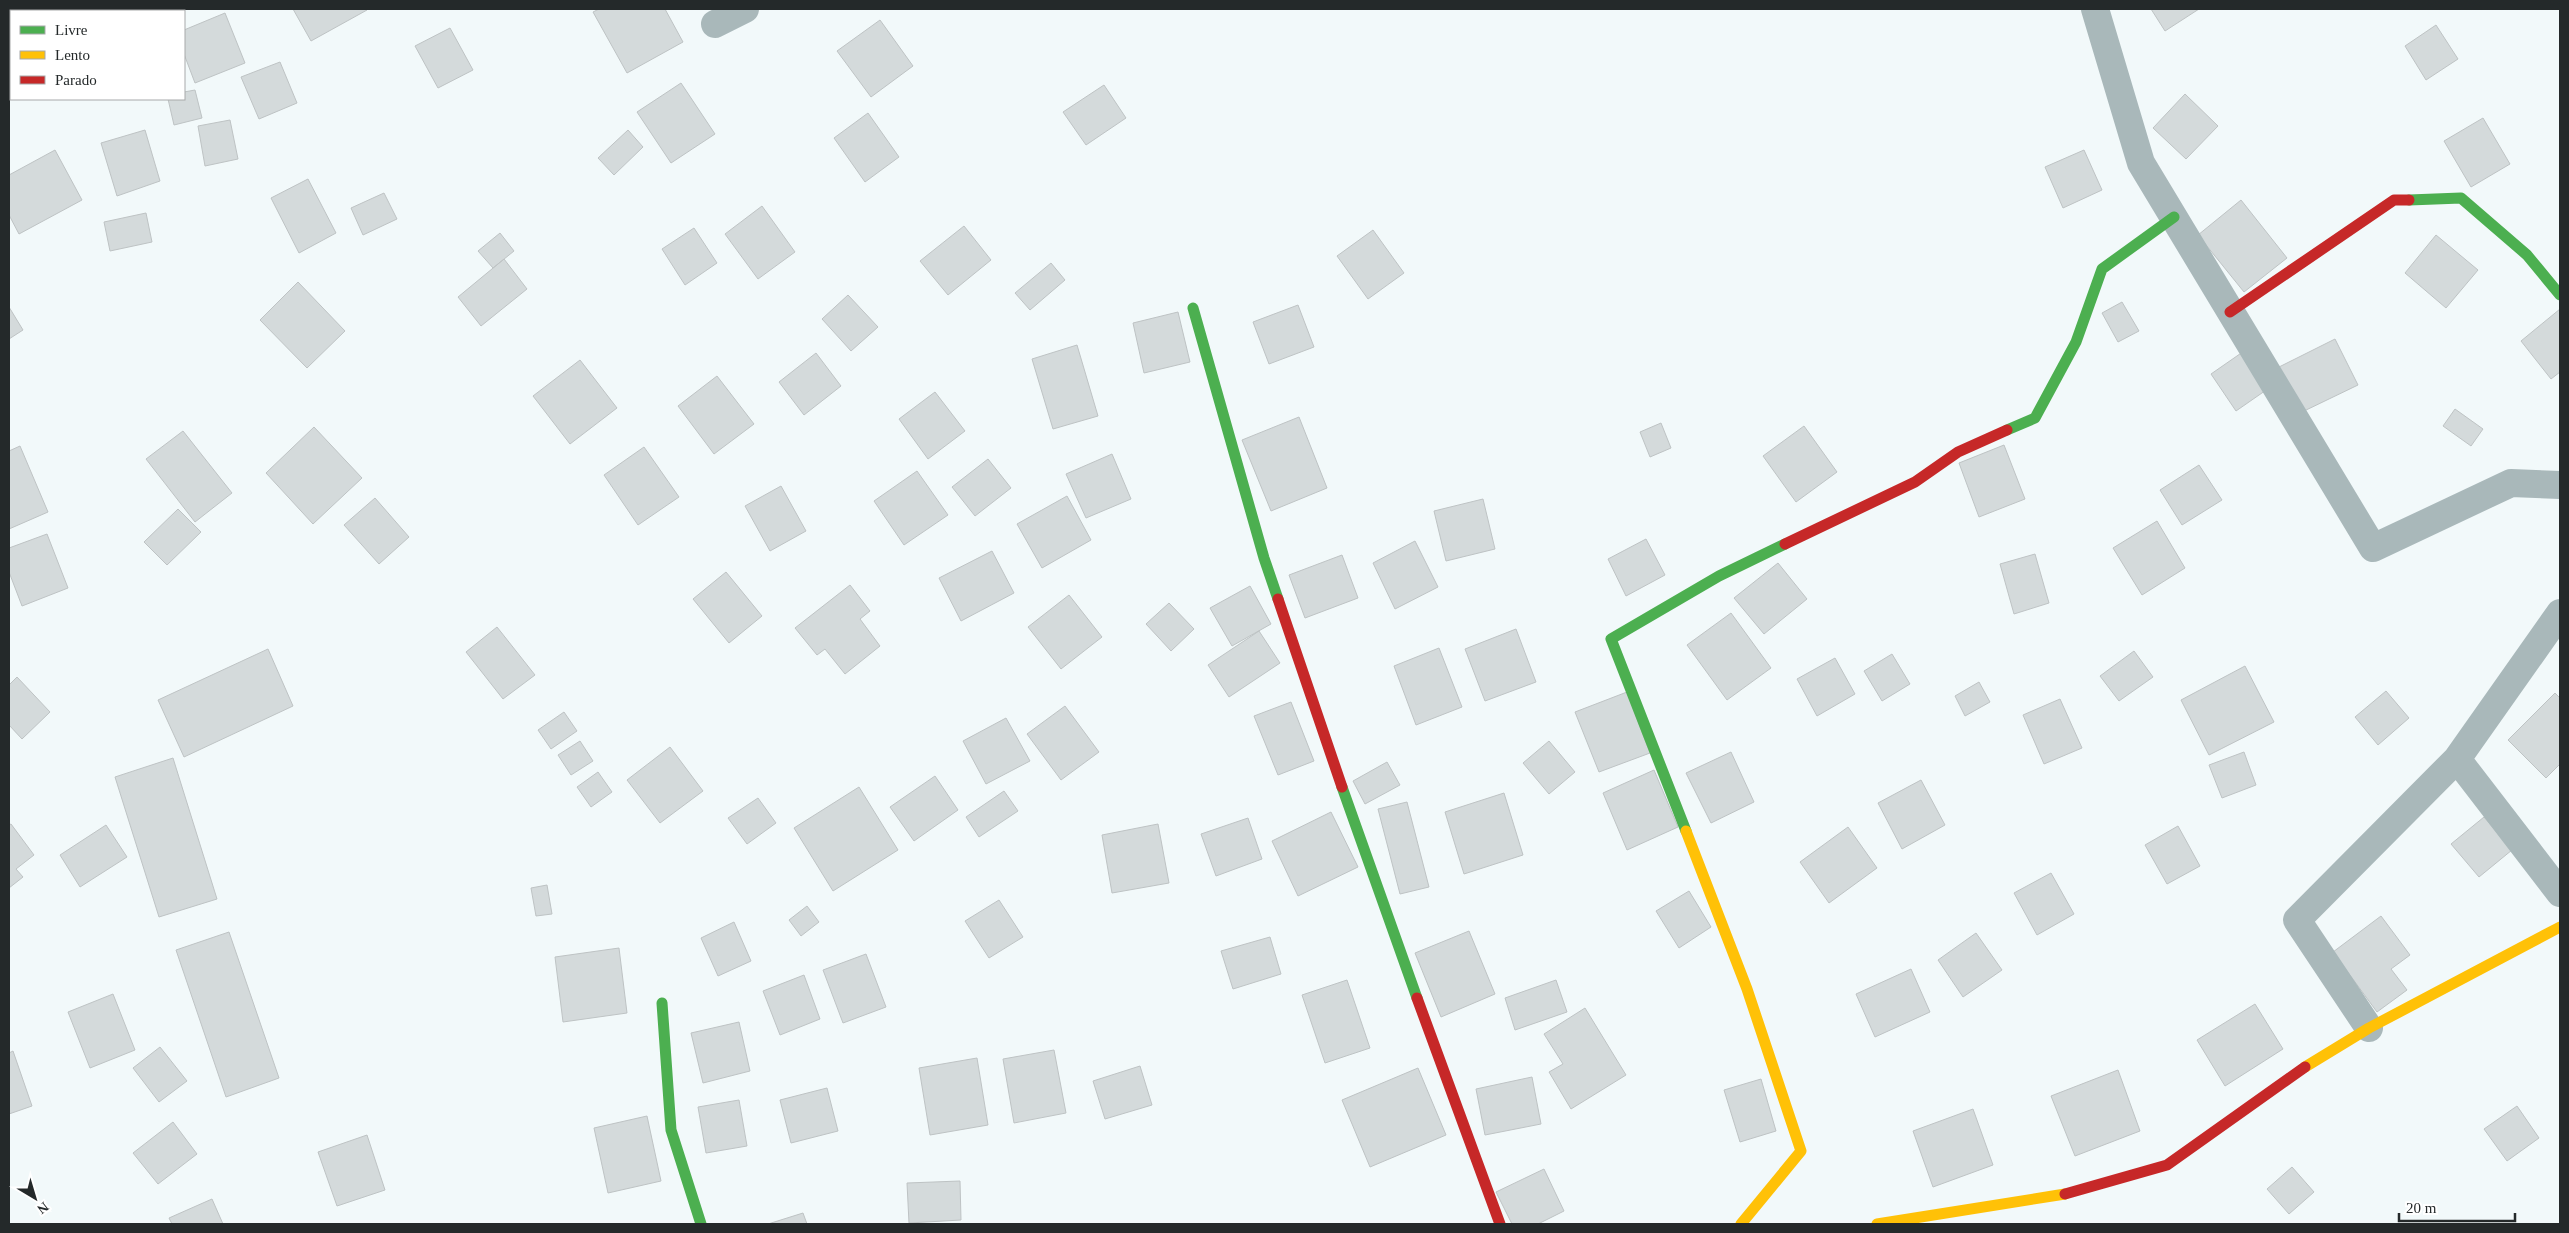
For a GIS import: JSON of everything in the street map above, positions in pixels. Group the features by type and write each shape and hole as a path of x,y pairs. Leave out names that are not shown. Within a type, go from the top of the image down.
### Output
{"street":[{"path":"715,24 745,9"},
{"path":"2095,9 2141,163 2373,548 2511,483 2560,485"},
{"path":"2230,312 2394,200 2461,198 2528,255 2560,295"},
{"path":"1741,1224 1801,1152 1747,989 1611,639 1719,576 1915,482 1958,452 2035,418 2076,342 2102,269 2174,217"},
{"path":"1193,308 1264,558 1382,906 1500,1224"},
{"path":"2369,1028 2297,920 2457,759 2560,613"},
{"path":"2457,759 2560,893"},
{"path":"1877,1224 2050,1198 2167,1165 2312,1062 2369,1028 2560,927"},
{"path":"662,1003 671,1130 702,1224"}],"building":[{"path":"9,9 25,9 10,10 9,44"},
{"path":"293,9 366,9 367,10 311,41"},
{"path":"599,9 665,9 683,42 627,73 593,12"},
{"path":"2151,9 2199,9 2165,31"},
{"path":"225,13 245,63 195,83 185,57 185,30"},
{"path":"880,20 913,66 871,97 837,51"},
{"path":"2436,25 2458,59 2426,80 2405,46"},
{"path":"450,28 473,70 438,88 415,46"},
{"path":"280,62 297,103 259,119 241,77"},
{"path":"681,83 715,134 671,163 637,112"},
{"path":"1104,85 1126,118 1086,145 1063,112"},
{"path":"195,90 202,118 174,125 168,100 185,100 185,92"},
{"path":"2185,94 2218,126 2186,159 2153,128"},
{"path":"868,113 899,157 865,182 834,138"},
{"path":"2483,118 2510,164 2471,187 2444,141"},
{"path":"230,120 238,159 205,166 198,126"},
{"path":"145,130 160,181 117,196 101,143"},
{"path":"628,130 643,147 614,175 598,158"},
{"path":"55,150 82,200 19,234 9,215 9,175"},
{"path":"2084,150 2102,190 2063,208 2045,167"},
{"path":"308,179 336,233 299,253 271,198"},
{"path":"384,193 397,219 363,235 351,208"},
{"path":"2241,200 2287,258 2244,292 2198,235"},
{"path":"762,206 795,252 758,279 725,234"},
{"path":"146,213 152,242 110,251 104,222"},
{"path":"964,226 991,260 948,295 920,261"},
{"path":"694,228 717,263 685,285 662,249"},
{"path":"1373,230 1404,273 1368,299 1337,256"},
{"path":"500,233 514,251 493,268 478,251"},
{"path":"2436,235 2478,270 2446,308 2405,273"},
{"path":"504,259 527,289 481,326 458,297"},
{"path":"1051,263 1065,280 1030,310 1015,293"},
{"path":"298,282 345,331 307,368 260,320"},
{"path":"848,295 878,327 851,351 822,319"},
{"path":"2122,302 2139,331 2118,342 2102,313"},
{"path":"1298,305 1314,347 1269,364 1253,322"},
{"path":"9,307 23,330 9,339"},
{"path":"2560,309 2560,372 2551,379 2521,341"},
{"path":"1178,312 1190,362 1144,373 1133,323"},
{"path":"2335,339 2358,385 2302,412 2279,367"},
{"path":"1077,345 1098,416 1053,429 1032,359"},
{"path":"2247,349 2272,386 2236,411 2211,374"},
{"path":"816,353 841,386 804,415 779,382"},
{"path":"580,360 617,408 570,444 533,396"},
{"path":"717,376 754,424 714,454 678,406"},
{"path":"935,392 965,431 928,459 899,419"},
{"path":"2455,409 2483,429 2471,446 2443,426"},
{"path":"1299,417 1327,488 1271,511 1242,440"},
{"path":"1661,423 1671,448 1650,457 1640,432"},
{"path":"1804,426 1837,472 1796,502 1763,456"},
{"path":"314,427 362,478 313,524 266,473"},
{"path":"183,431 232,493 195,522 146,459"},
{"path":"2004,445 2025,499 1979,517 1959,463"},
{"path":"20,446 48,512 9,529 9,451"},
{"path":"644,447 679,497 638,525 604,475"},
{"path":"1112,454 1131,499 1086,518 1066,474"},
{"path":"988,459 1011,488 975,516 952,487"},
{"path":"2199,465 2222,500 2182,525 2160,490"},
{"path":"917,471 948,515 904,545 874,501"},
{"path":"781,486 806,531 770,551 745,506"},
{"path":"1067,496 1091,540 1042,568 1017,524"},
{"path":"375,498 409,537 379,564 344,525"},
{"path":"1483,499 1495,549 1446,561 1434,511"},
{"path":"178,509 201,532 167,565 144,542"},
{"path":"2157,521 2185,568 2142,595 2113,548"},
{"path":"47,534 68,588 22,606 9,572 9,548"},
{"path":"1646,539 1665,575 1626,596 1608,559"},
{"path":"1415,541 1438,587 1395,609 1373,563"},
{"path":"992,551 1014,593 961,621 939,578"},
{"path":"2035,554 2049,603 2014,614 2000,564"},
{"path":"1342,555 1358,598 1305,618 1289,575"},
{"path":"1778,563 1807,599 1764,634 1734,598"},
{"path":"726,572 762,616 729,643 693,599"},
{"path":"850,585 870,611 860,619 880,646 845,674 825,649 817,655 795,628"},
{"path":"1250,586 1271,624 1232,646 1210,608"},
{"path":"1069,595 1102,637 1061,669 1028,627"},
{"path":"1169,603 1194,629 1171,651 1146,624"},
{"path":"1731,613 1771,668 1727,700 1687,645"},
{"path":"497,627 535,675 503,699 466,652"},
{"path":"1516,629 1536,682 1485,701 1465,649"},
{"path":"1259,631 1280,663 1229,697 1208,665"},
{"path":"1439,648 1462,707 1416,725 1394,666"},
{"path":"268,649 293,706 184,757 158,700"},
{"path":"2134,651 2153,677 2119,701 2100,676"},
{"path":"1892,654 1910,684 1882,701 1864,671"},
{"path":"1835,658 1855,694 1817,716 1797,679"},
{"path":"2245,666 2274,722 2209,755 2181,700"},
{"path":"17,677 50,712 22,739 9,725 9,685"},
{"path":"1979,682 1990,702 1965,716 1955,696"},
{"path":"2386,691 2409,718 2378,745 2355,717"},
{"path":"1627,692 1650,753 1599,772 1575,712"},
{"path":"2555,693 2560,698 2560,764 2546,778 2508,740"},
{"path":"2060,699 2082,748 2044,764 2023,715"},
{"path":"1291,702 1314,761 1278,775 1254,716"},
{"path":"1065,706 1099,752 1061,780 1027,734"},
{"path":"564,712 577,731 551,749 538,730"},
{"path":"1006,718 1030,761 986,784 963,741"},
{"path":"580,741 593,761 571,775 558,755"},
{"path":"1549,741 1575,772 1549,794 1523,763"},
{"path":"670,747 703,791 660,823 627,780"},
{"path":"1731,752 1754,802 1711,823 1686,773"},
{"path":"2244,752 2256,785 2222,798 2209,765"},
{"path":"173,758 217,899 159,917 115,777"},
{"path":"1387,762 1400,785 1365,804 1353,781"},
{"path":"1654,770 1678,827 1627,850 1603,793"},
{"path":"598,772 612,792 591,807 577,787"},
{"path":"935,776 958,810 914,841 890,807"},
{"path":"1921,780 1945,825 1902,849 1878,803"},
{"path":"859,787 898,850 833,891 794,828"},
{"path":"1004,791 1018,811 979,837 966,817"},
{"path":"1504,793 1523,855 1464,874 1445,812"},
{"path":"758,798 776,823 747,844 728,818"},
{"path":"1407,802 1429,887 1400,894 1378,809"},
{"path":"1331,812 1358,867 1298,896 1272,841"},
{"path":"2484,817 2512,850 2479,877 2451,844"},
{"path":"1248,818 1262,859 1216,876 1201,834"},
{"path":"11,824 34,855 16,869 23,877 9,888 9,825"},
{"path":"1158,824 1169,883 1112,893 1102,835"},
{"path":"106,825 127,857 80,887 60,855"},
{"path":"2178,826 2200,866 2167,884 2145,845"},
{"path":"1848,827 1877,868 1829,903 1800,862"},
{"path":"2051,873 2074,914 2037,935 2014,893"},
{"path":"547,885 552,914 536,916 531,888"},
{"path":"1689,891 1711,927 1679,948 1656,911"},
{"path":"999,900 1023,937 989,958 965,921"},
{"path":"807,906 819,922 801,936 789,920"},
{"path":"2381,916 2410,955 2391,969 2407,990 2377,1012 2333,952"},
{"path":"734,922 751,961 718,976 701,938"},
{"path":"1469,931 1495,994 1441,1017 1415,953"},
{"path":"229,932 279,1078 226,1097 176,950"},
{"path":"1976,933 2002,970 1963,997 1938,960"},
{"path":"1270,937 1281,974 1233,989 1221,951"},
{"path":"619,948 627,1013 563,1022 555,957"},
{"path":"866,954 886,1007 843,1023 823,970"},
{"path":"1911,969 1930,1012 1875,1037 1856,994"},
{"path":"804,975 820,1019 780,1035 763,991"},
{"path":"1347,980 1370,1048 1325,1063 1302,995"},
{"path":"1556,980 1567,1012 1515,1030 1505,998"},
{"path":"113,994 135,1050 90,1068 68,1012"},
{"path":"2255,1004 2283,1049 2225,1086 2197,1040"},
{"path":"1585,1008 1626,1075 1571,1109 1549,1072 1563,1064 1544,1034"},
{"path":"739,1022 750,1071 703,1083 691,1033"},
{"path":"160,1047 187,1081 159,1102 133,1068"},
{"path":"1054,1050 1066,1113 1014,1123 1003,1059"},
{"path":"13,1051 32,1106 9,1114 9,1053"},
{"path":"977,1058 988,1125 930,1135 919,1068"},
{"path":"1140,1066 1152,1105 1105,1119 1093,1081"},
{"path":"1418,1068 1446,1135 1370,1167 1342,1100"},
{"path":"2118,1070 2140,1131 2075,1156 2051,1096"},
{"path":"1532,1077 1541,1124 1485,1135 1476,1089"},
{"path":"1761,1079 1776,1131 1740,1142 1724,1090"},
{"path":"827,1088 838,1131 791,1143 780,1100"},
{"path":"739,1100 747,1146 706,1153 698,1107"},
{"path":"2517,1106 2539,1138 2507,1161 2484,1129"},
{"path":"1973,1109 1993,1165 1933,1187 1913,1131"},
{"path":"647,1116 661,1181 608,1193 594,1128"},
{"path":"173,1122 197,1154 158,1184 133,1153"},
{"path":"367,1135 385,1190 337,1206 318,1152"},
{"path":"2292,1167 2314,1192 2289,1214 2267,1189"},
{"path":"1544,1169 1564,1211 1538,1224 1512,1224 1496,1192"},
{"path":"960,1181 961,1220 909,1223 907,1183"},
{"path":"212,1199 223,1224 172,1224 169,1218"},
{"path":"803,1213 807,1224 768,1224"}],"traffic: fast":[{"path":"2409,200 2461,198 2527,255 2560,295"},
{"path":"2007,430 2035,418 2076,342 2102,269 2174,217"},
{"path":"1193,308 1264,558 1278,599"},
{"path":"1686,831 1611,639 1719,576 1785,544"},
{"path":"1342,787 1417,998"},
{"path":"662,1003 671,1130 701,1224"}],"traffic: slow":[{"path":"1686,831 1747,989 1801,1151 1741,1224"},
{"path":"2305,1067 2369,1028 2560,927"},
{"path":"1877,1224 2065,1194"}],"traffic: jam":[{"path":"2230,312 2394,200 2409,200"},
{"path":"1785,544 1915,482 1958,452 2007,430"},
{"path":"1278,599 1342,787"},
{"path":"1417,998 1500,1224"},
{"path":"2065,1194 2167,1165 2305,1067"}]}
